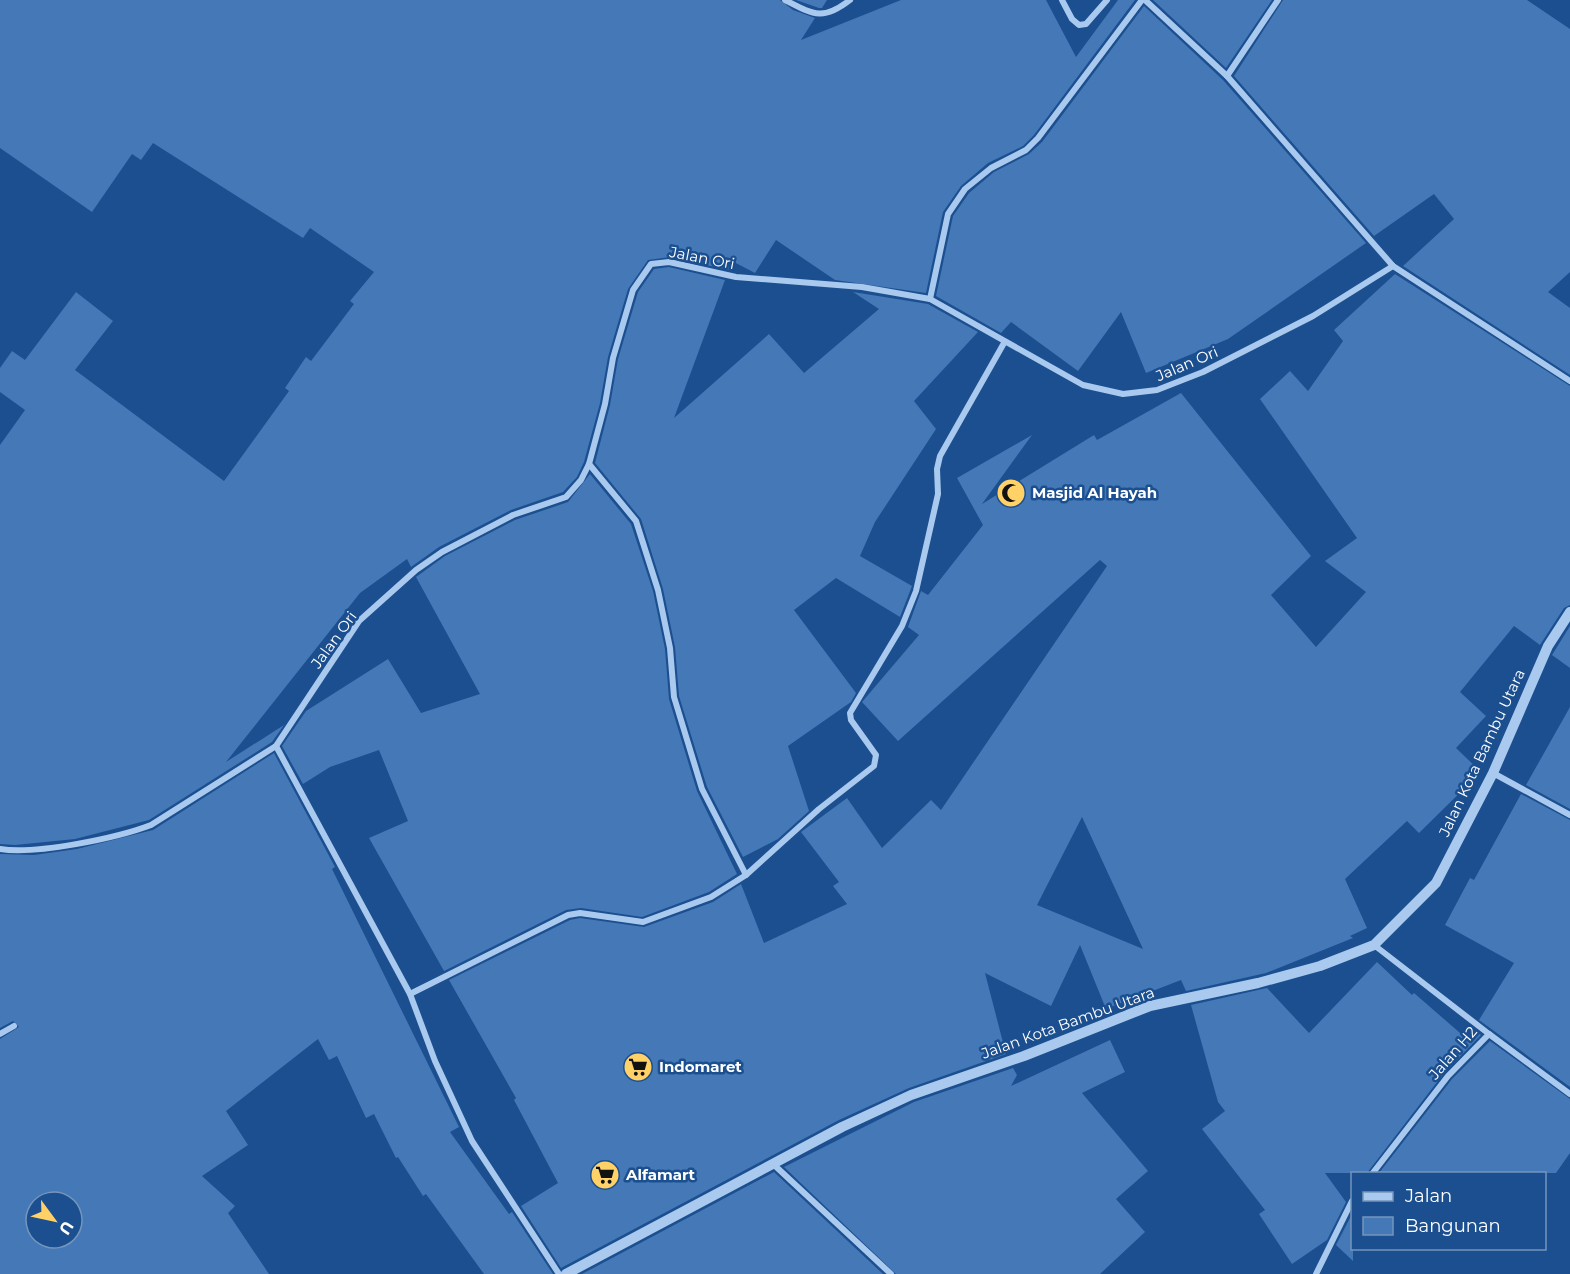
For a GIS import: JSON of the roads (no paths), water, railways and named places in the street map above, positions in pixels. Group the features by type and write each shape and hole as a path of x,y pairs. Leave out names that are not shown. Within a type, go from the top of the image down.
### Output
{"street":[{"path":"785,0 810,12 826,15 850,0"},
{"path":"1062,0 1072,19 1079,25 1086,24 1107,0"},
{"path":"930,299 948,214 965,189 991,168 1026,150 1038,138 1144,0 1227,76 1393,266 1570,381"},
{"path":"1227,76 1278,0"},
{"name":"Jalan Ori","path":"0,849 47,847 128,833 151,825 276,746 359,621 416,570 442,552 513,515 566,497 581,480 589,464 605,404 613,358 633,290 651,264 669,262 736,277 862,287 930,299 1004,343 1083,385 1123,394 1157,390 1203,372 1313,316 1393,266"},
{"path":"410,994 568,915 580,913 643,922 711,897 746,875 819,809 874,766 876,755 851,720 850,713 902,626 916,591 938,494 937,469 940,456 1004,343"},
{"path":"589,464 636,521 658,590 670,648 674,697 702,789 746,875"},
{"name":"Jalan Kota Bambu Utara","path":"566,1274 772,1163 910,1095 1024,1056 1150,1006 1258,984 1320,966 1374,945 1436,883 1493,773 1548,646 1570,612"},
{"path":"276,746 410,994 439,1071 472,1141 559,1274"},
{"path":"1493,773 1570,815"},
{"name":"Jalan H2","path":"1373,1172 1448,1076 1489,1034 1374,945"},
{"path":"0,1034 14,1026"},
{"path":"1489,1034 1570,1094"},
{"path":"772,1163 891,1274"},
{"path":"1316,1274 1351,1205"}],"place":[{"name":"Masjid Al Hayah","path":"1011,493"},
{"name":"Indomaret","path":"638,1067"},
{"name":"Alfamart","path":"605,1175"}]}
